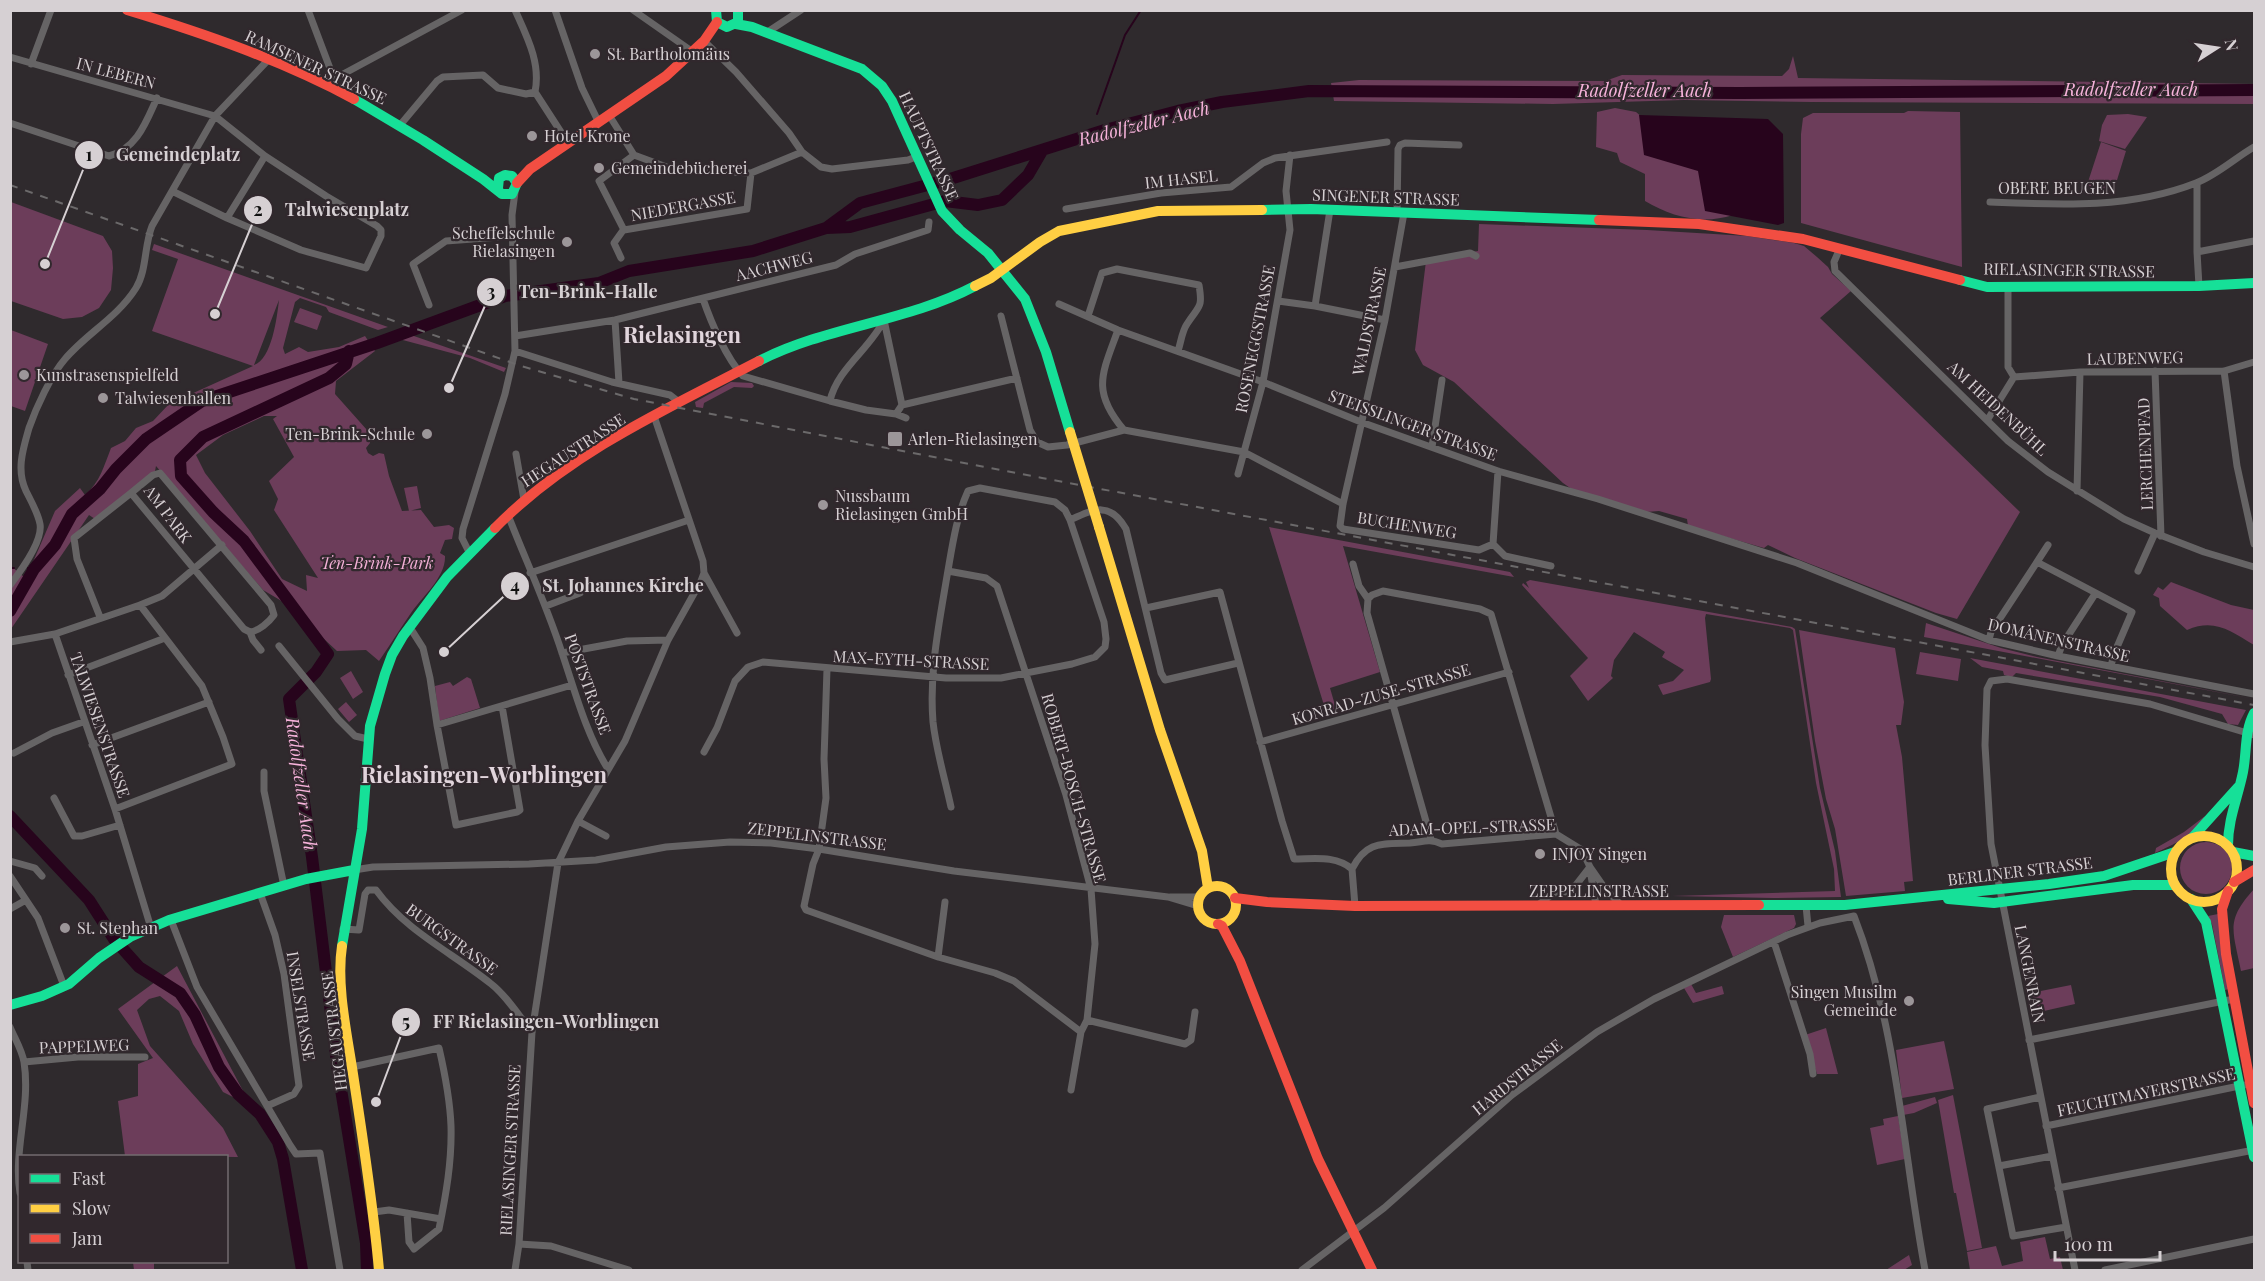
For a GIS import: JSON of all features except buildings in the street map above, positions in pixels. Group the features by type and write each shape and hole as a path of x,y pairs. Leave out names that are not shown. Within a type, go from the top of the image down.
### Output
{"main road":[{"name":"RAMSENER STRASSE","path":"127,10 224,41 331,82 401,124 460,165 508,185"},
{"name":"HAUPTSTRASSE","path":"508,185 666,76 729,18 838,58 862,69 875,79 892,101 937,203 947,218 1003,269 1032,312 1160,730 1202,851"},
{"name":"SINGENER STRASSE","path":"1003,269 1059,231 1074,226 1158,211 1287,208 1699,224 1781,234"},
{"name":"RIELASINGER STRASSE","path":"1781,234 1986,287 2199,286 2254,283"},
{"name":"HEGAUSTRASSE","path":"379,1269 374,1212 341,976 343,929 362,829 368,740 376,702 392,655 409,626 469,552 524,500 611,439 775,353 818,337 884,320 959,296 1003,269"},
{"path":"2254,713 2249,722 2251,733 2244,768 2228,824 2231,849 2237,867 2222,909 2226,954 2235,999 2254,1152"},
{"path":"2238,787 2192,838 2175,852 2170,868 2175,885 2181,894 2191,900 2206,922 2222,1002 2245,1085 2254,1103"},
{"path":"2192,838 2203,836 2214,838 2231,849 2254,856"},
{"path":"1202,851 1218,882 1232,893 1235,903 1230,919 1240,961"},
{"path":"1202,851 1204,919 1222,926 1240,961 1308,1135 1352,1233 1372,1270"},
{"name":"BERLINER STRASSE","path":"1931,897 2104,876 2175,852"},
{"path":"10,1005 42,996 64,986 120,945 171,920 306,879 354,870"},
{"path":"2191,900 2211,901 2254,870"},
{"name":"BERLINER STRASSE","path":"1931,897 2002,902 2133,885 2175,885"},
{"path":"1202,896 1223,886"},
{"name":"ZEPPELINSTRASSE","path":"1235,903 1355,906 1806,906 1870,904 1931,897"},
{"path":"1218,924 1230,919"}],"street":[{"path":"31,64 51,10"},
{"path":"308,10 331,82 462,10"},
{"path":"515,10 533,51 535,92 568,143"},
{"path":"555,10 582,88 598,123"},
{"path":"633,10 693,52"},
{"path":"766,33 801,10"},
{"path":"707,38 789,133 802,152 821,167 832,169 908,160 916,157"},
{"name":"IN LEBERN","path":"10,57 215,116"},
{"path":"10,585 36,544 41,526 21,475 20,464 30,426 54,374 65,358 113,316 135,289 140,279 148,236 215,116 269,59"},
{"path":"401,124 437,81 446,76 483,75 498,88 526,94 535,92"},
{"path":"10,123 109,156 121,153 130,147 142,130 157,98"},
{"path":"609,115 634,155 672,169 751,172 802,152"},
{"path":"172,191 227,219 301,250 366,268 381,236 381,230 265,156 215,116"},
{"name":"IM HASEL","path":"1065,209 1161,193 1231,187 1263,163 1290,154 1387,142"},
{"name":"WALDSTRASSE","path":"1343,504 1395,267 1401,213 1398,149 1405,143 1459,145"},
{"name":"OBERE BEUGEN","path":"1990,202 2091,204 2139,200 2197,183 2254,147"},
{"path":"1287,208 1286,191 1290,154"},
{"name":"NIEDERGASSE","path":"624,229 599,181 634,155"},
{"path":"227,219 265,156"},
{"name":"NIEDERGASSE","path":"621,258 614,243 624,229 747,209 751,172"},
{"path":"2197,183 2199,286"},
{"path":"469,552 462,538 463,529 505,394 515,351 513,236 508,185"},
{"name":"ROSENEGGSTRASSE","path":"1238,474 1263,382 1278,301 1290,230 1287,208"},
{"path":"1315,306 1330,210"},
{"name":"AACHWEG","path":"515,336 615,320 836,265 855,254 928,231 929,222"},
{"path":"429,305 413,264 446,241 513,236"},
{"path":"2197,252 2254,241"},
{"name":"AM HEIDENBÜHL","path":"1840,248 1834,262 1835,271 2025,455 2077,491 2124,519 2158,535 2204,552 2254,567"},
{"path":"1395,267 1470,253 1476,256"},
{"path":"1088,316 1102,273 1117,269 1199,285 1201,298 1199,309 1186,325 1178,351"},
{"path":"1988,419 2014,377 2008,367 2008,288"},
{"path":"704,299 724,347 739,372 748,379 866,410 896,414 906,418"},
{"path":"1278,301 1385,320"},
{"name":"STEISSLINGER STRASSE","path":"1059,304 1119,330 1263,382 1361,422 1498,471 1598,499 1764,553"},
{"path":"1001,316 1030,430 1037,442 1048,447 1067,445 1124,430 1244,452 1343,504"},
{"path":"615,320 619,383"},
{"path":"830,401 832,388 878,332 884,320"},
{"path":"884,320 902,405"},
{"path":"1119,330 1103,376 1102,389 1105,405 1124,430"},
{"path":"515,351 619,383 669,395 679,402"},
{"name":"LAUBENWEG","path":"2014,377 2080,372 2224,371 2254,362"},
{"name":"LERCHENPFAD","path":"2155,371 2158,535"},
{"path":"2224,371 2237,465 2254,544"},
{"path":"2077,491 2080,372"},
{"path":"896,414 902,405 1017,378"},
{"path":"1432,447 1442,380"},
{"path":"654,416 704,561 704,573 737,633"},
{"path":"516,454 524,500"},
{"path":"1498,471 1492,544 1505,556 1551,566"},
{"name":"AM PARK","path":"250,632 271,619 274,610 160,473 153,475 130,492 244,629 250,632 261,650"},
{"path":"951,807 933,721 933,654 948,571 968,491 980,488 1055,502 1065,510 1070,520 1094,509 1113,513 1126,529 1161,674 1165,680 1238,663"},
{"path":"100,617 77,559 74,538 130,492"},
{"name":"BUCHENWEG","path":"1343,504 1339,524 1343,529 1479,550 1492,544"},
{"name":"POSTSTRASSE","path":"508,515 530,573 546,606 572,685 600,756 608,769"},
{"path":"530,573 688,520"},
{"name":"MAX-EYTH-STRASSE","path":"704,752 717,728 735,681 748,667 763,662 827,669 1001,678 1095,657 1105,647 1104,622 1070,520"},
{"path":"2138,571 2158,535"},
{"name":"AM PARK","path":"10,642 55,634 140,605 166,592 222,545"},
{"path":"1989,640 1991,632 2048,545"},
{"name":"DOMÄNENSTRASSE","path":"1764,553 1797,563 1989,640 2058,656 2254,694"},
{"path":"2037,562 2132,612 2111,666"},
{"path":"1353,564 1359,586 1368,599"},
{"name":"ROBERT-BOSCH-STRASSE","path":"948,571 986,578 997,586 1066,795 1091,889 1095,944 1087,1020 1081,1032 1071,1090"},
{"name":"RIELASINGER STRASSE","path":"515,1270 519,1244 532,1032 558,863 578,821 625,741 668,640 704,573"},
{"path":"1431,839 1367,614 1368,599 1383,591 1487,611 1493,617 1556,834"},
{"path":"1146,608 1220,592 1294,859 1338,860 1352,869 1355,906"},
{"path":"546,606 580,593"},
{"path":"2058,656 2062,645 2095,594"},
{"path":"115,809 232,764 209,702 194,675 140,605"},
{"path":"409,626 423,648 456,825 520,810 502,706"},
{"name":"TALWIESENSTRASSE","path":"55,634 83,722 115,809 151,928"},
{"path":"68,675 165,638"},
{"path":"562,653 627,641 668,640"},
{"path":"279,645 304,678 355,736 368,740"},
{"path":"827,669 824,759 826,798 819,849 804,906 806,910 938,957 995,973 1014,981 1081,1032"},
{"name":"KONRAD-ZUSE-STRASSE","path":"1260,742 1509,672"},
{"name":"LANGENRAIN","path":"2075,1270 1991,844 1985,745 1987,689 1991,681 2007,679 2150,704 2251,733"},
{"path":"437,725 572,685"},
{"path":"92,745 209,702"},
{"path":"14,753 52,733 83,722"},
{"path":"28,746 32,753"},
{"path":"264,772 264,791 284,886"},
{"path":"54,798 74,836 82,836 120,825"},
{"path":"578,821 606,836"},
{"name":"ADAM-OPEL-STRASSE","path":"1352,869 1359,855 1378,844 1431,839 1442,844 1556,834 1582,850 1590,867 1606,890 1622,906"},
{"name":"ZEPPELINSTRASSE","path":"354,870 373,867 558,863 596,860 666,847 730,842 771,843 1091,889 1168,897 1202,896"},
{"path":"10,861 35,868 42,876"},
{"path":"1536,906 1554,893 1565,892 1576,885 1590,867"},
{"name":"ADAM-OPEL-STRASSE","path":"1590,867 1596,905"},
{"path":"10,876 38,918 64,986"},
{"name":"BURGSTRASSE","path":"343,929 360,930 365,894 368,890 376,890 393,912 410,926 492,984 532,1032"},
{"name":"INSELSTRASSE","path":"260,893 275,935 284,974 299,1086 294,1094 267,1106"},
{"name":"ZEPPELINSTRASSE","path":"1168,897 1202,896"},
{"path":"10,909 26,900"},
{"path":"938,957 945,902"},
{"path":"1806,906 1808,926"},
{"name":"HARDSTRASSE","path":"1302,1270 1384,1208 1512,1095 1597,1032 1654,999 1808,926 1854,916 1882,1009 1890,1048 1924,1270"},
{"path":"171,920 197,987 296,1154 320,1153 340,1270"},
{"path":"1774,942 1810,1054 1813,1074"},
{"path":"2029,1040 2235,999"},
{"path":"1087,1020 1185,1044 1191,1040 1195,1012"},
{"path":"10,1027 24,1062 26,1082 18,1155"},
{"path":"352,1067 439,1048 447,1082 451,1126 449,1172 439,1229 414,1249 410,1242 407,1213"},
{"name":"PAPPELWEG","path":"24,1062 145,1057"},
{"name":"FEUCHTMAYERSTRASSE","path":"2046,1126 2245,1085"},
{"path":"2040,1097 1987,1109 2013,1236 2066,1227"},
{"path":"2058,1188 2254,1152"},
{"path":"16,1174 18,1156"},
{"path":"1999,1166 2052,1156"},
{"path":"374,1212 389,1210 441,1218"},
{"path":"2105,1270 2254,1239"},
{"path":"519,1244 551,1246 629,1270"},
{"path":"596,1270 598,1261"}],"green space":[{"path":"1793,56 1798,78 2254,84 2254,104 1684,100 1553,104 1334,101 1331,83 1359,80 1605,81 1622,75 1782,76 1789,69"},
{"path":"1615,108 1636,112 1702,169 1733,215 1710,219 1688,218 1645,201 1645,174 1620,162 1617,153 1596,147 1597,112"},
{"path":"1908,111 1960,112 1962,267 1801,223 1803,118 1813,113 1904,113"},
{"path":"2128,114 2147,117 2125,149 2099,141 2102,125 2107,115"},
{"path":"2101,142 2126,151 2113,193 2087,185"},
{"path":"11,202 103,236 112,251 113,268 111,290 99,308 82,317 63,319 11,301"},
{"path":"1479,224 1747,236 1804,246 1851,291 1820,318 2020,512 1957,619 1795,558 1768,545 1764,548 1688,526 1687,519 1659,511 1646,512 1573,490 1563,483 1454,382 1423,365 1415,350 1426,261 1478,251"},
{"name":"Ten-Brink-Park","path":"154,244 388,327 378,330 329,312 326,307 300,298 295,302 283,348 285,354 299,347 308,352 339,347 365,336 375,351 336,381 335,394 367,430 370,443 366,448 368,453 373,456 379,453 384,454 389,476 402,511 421,510 434,527 449,525 454,528 452,539 445,540 440,553 445,556 442,572 379,661 366,650 337,651 285,603 263,590 156,466 155,471 95,519 89,515 11,629 11,566 24,577 55,511 80,488 85,495 90,490 101,473 111,448 125,441 136,428 153,421 169,404 253,366 152,331 178,259 152,250","holes":["279,300 269,346 265,355 254,365","264,416 277,416 273,419 294,457 269,481 278,499 274,510 318,578 306,575 307,591 282,579 250,531 205,473 196,455 223,435"]},
{"path":"300,308 322,316 317,330 294,322"},
{"name":"Kunstrasenspielfeld","path":"11,330 48,344 25,411 11,406"},
{"path":"411,335 506,368 504,372 470,358 399,339"},
{"path":"731,382 752,383 754,386 752,388 734,387 704,403 703,408 696,407 695,402"},
{"path":"417,486 421,508 409,511 404,488"},
{"path":"1269,527 1510,572 1514,577 1343,546 1380,672 1330,688 1337,712 1327,715"},
{"path":"1530,580 1795,629 1820,788 1835,851 1841,897 1672,896 1835,891 1834,869 1816,783 1793,630 1706,614 1710,682 1663,695 1658,685 1673,681 1684,670 1662,657 1665,652 1634,632 1614,660 1611,676 1613,678 1588,701 1570,676 1588,658 1522,585 1523,583 1529,588 1526,582"},
{"path":"2171,582 2231,605 2254,610 2254,645 2230,631 2214,626 2206,625 2187,630 2160,606 2159,598 2153,595 2158,587 2163,590"},
{"path":"1926,623 2001,648 2037,657 2254,699 1924,637"},
{"path":"1799,630 1895,648 1904,702 1901,725 1896,725 1902,757 1913,881 1904,882 1905,891 1846,896 1835,829 1826,799 1815,741"},
{"path":"1920,652 1961,659 1958,681 1916,674"},
{"path":"1970,658 2246,710 2238,725 2228,724 2222,714 2160,697 2016,673 2012,677 2004,675 2003,671 1982,667"},
{"path":"351,671 363,692 353,699 340,678"},
{"path":"467,677 471,679 480,708 439,721 435,686 450,682 453,686"},
{"path":"346,702 357,715 349,722 338,709"},
{"path":"2205,816 2190,834 2155,853 2156,848 2184,832"},
{"path":"2206,842 2216,844 2224,850 2230,858 2232,868 2230,878 2224,886 2216,892 2206,894 2196,892 2188,886 2182,878 2180,868 2182,858 2188,850 2196,844"},
{"path":"2254,889 2254,968 2241,971 2234,935 2235,918"},
{"path":"2218,914 2229,989 2225,990 2212,924 2208,916"},
{"path":"1724,915 1794,915 1796,924 1794,928 1733,957 1721,927"},
{"path":"177,966 251,1106 223,1092 193,1044 179,1011 160,996 149,999 137,1010 150,1046 223,1128 238,1157 228,1157 228,1155 125,1155 118,1101 138,1096 138,1064 153,1058 118,1009"},
{"path":"1691,984 1696,993 1722,986 1724,994 1693,1003 1684,988"},
{"path":"2071,985 2075,1004 2035,1013 2031,993"},
{"path":"1826,1028 1838,1074 1817,1074 1805,1035"},
{"path":"1944,1041 1954,1089 1902,1098 1896,1050"},
{"path":"1953,1095 1982,1248 1967,1251 1956,1193 1954,1193 1938,1100"},
{"path":"1935,1097 1937,1103 1903,1115 1902,1106"},
{"path":"1898,1116 1905,1159 1877,1165 1870,1128 1884,1125 1883,1119"},
{"path":"2045,1237 2050,1259 2060,1257 2063,1270 1970,1270 1967,1252 1996,1246 2002,1266 2023,1261 2020,1242"},
{"path":"1909,1255 1912,1265 1904,1270 1886,1270"},
{"path":"133,1263 154,1263 154,1270 134,1270"}],"shaded area":[{"path":"1639,115 1768,119 1783,134 1784,223 1778,225 1705,211 1698,171 1644,155"}],"waterway":[{"path":"1097,114 1125,35 1141,10"},
{"name":"Radolfzeller Aach","path":"10,611 34,569 55,545 72,514 100,489 146,439 202,401 377,343 505,296 599,283 629,271 753,251 826,228 860,203 950,179 1105,130 1178,111 1222,102 1309,91 1740,93 2254,90"},
{"name":"Radolfzeller Aach","path":"826,228 850,227 945,201 978,205 1002,200 1028,175 1042,151"},
{"name":"Radolfzeller Aach","path":"349,351 346,364 329,378 203,437 180,460 181,476 213,512 244,541 328,654 316,672 289,699 312,857 338,1071 366,1243 367,1270"},
{"name":"Radolfzeller Aach","path":"28,568 34,569"},
{"name":"Radolfzeller Aach","path":"10,816 89,900 114,939 139,967 180,993 195,1015 219,1067 238,1094 260,1114 278,1142 283,1159 302,1270"}],"railway":[{"path":"10,185 521,366 634,399 1042,478 2254,705"}],"traffic: fast":[{"path":"716,10 717,22 727,27 738,22 738,10"},
{"path":"736,24 752,27 862,69 882,86 892,101 942,211 960,230 988,253 1025,299 1046,352 1070,432"},
{"path":"354,99 423,140 502,194 512,194 517,183 512,176 505,175 499,178 498,188"},
{"path":"1262,210 1311,209 1599,220"},
{"path":"1960,280 1987,287 2199,286 2254,283"},
{"path":"759,361 785,349 839,331 922,308 975,286"},
{"path":"342,946 362,829 370,726 385,674 392,655 403,636 447,577 495,528"},
{"path":"2228,845 2231,817 2243,772 2247,735 2254,713"},
{"path":"2192,838 2238,787"},
{"path":"1759,905 1845,905 2049,884 2104,876 2175,852"},
{"path":"2233,852 2254,856"},
{"path":"10,1005 42,996 69,984 99,958 130,937 169,920 306,879 354,870"},
{"path":"1948,899 1994,903 2133,885 2174,885"},
{"path":"2191,899 2206,922 2254,1157"}],"traffic: slow":[{"path":"975,286 991,278 1059,231 1158,211 1262,210"},
{"path":"1070,432 1099,527"},
{"path":"1099,527 1160,730 1202,851 1208,888"},
{"path":"2204,836 2217,839 2227,846 2234,856 2237,869 2234,882 2227,892 2217,899 2204,902 2191,899 2181,892 2174,882 2171,869 2174,856 2181,846 2191,839 2204,836"},
{"path":"1217,886 1224,887 1230,892 1235,898 1236,905 1235,912 1230,918 1224,923 1217,924 1210,923 1204,918 1199,912 1198,905 1199,898 1204,892 1210,887 1217,886"},
{"path":"342,946 340,977 343,1010 368,1172 379,1270"}],"traffic: jam":[{"path":"127,10 243,49 299,72 354,99"},
{"path":"517,183 530,169 666,76 704,41 717,22"},
{"path":"1599,220 1699,224 1803,239 1960,280"},
{"path":"495,528 554,477 620,434 759,361"},
{"path":"2234,882 2254,870"},
{"path":"2228,891 2222,909 2226,954 2254,1103"},
{"path":"1235,898 1267,902 1355,906 1759,905"},
{"path":"1218,924 1222,926 1240,961 1318,1159 1372,1270"}],"place":[{"name":"St. Bartholomäus","path":"595,54"},
{"name":"Hotel Krone","path":"532,136"},
{"name":"Gemeindebücherei","path":"599,168"},
{"name":"Scheffelschule Rielasingen","path":"567,242"},
{"name":"Gemeindeplatz","path":"45,264"},
{"name":"Talwiesenplatz","path":"215,314"},
{"name":"Kunstrasenspielfeld","path":"24,375"},
{"name":"Ten-Brink-Halle","path":"449,388"},
{"name":"Talwiesenhallen","path":"103,398"},
{"name":"Ten-Brink-Schule","path":"427,434"},
{"name":"Arlen-Rielasingen","path":"895,439"},
{"name":"Nussbaum Rielasingen GmbH","path":"823,505"},
{"name":"St. Johannes Kirche","path":"444,652"},
{"name":"INJOY Singen","path":"1540,854"},
{"name":"St. Stephan","path":"65,928"},
{"name":"Singen Musilm Gemeinde","path":"1909,1001"},
{"name":"FF Rielasingen-Worblingen","path":"376,1102"}],"district":[{"name":"Rielasingen","path":"682,335"},
{"name":"Rielasingen-Worblingen","path":"484,775"}]}
